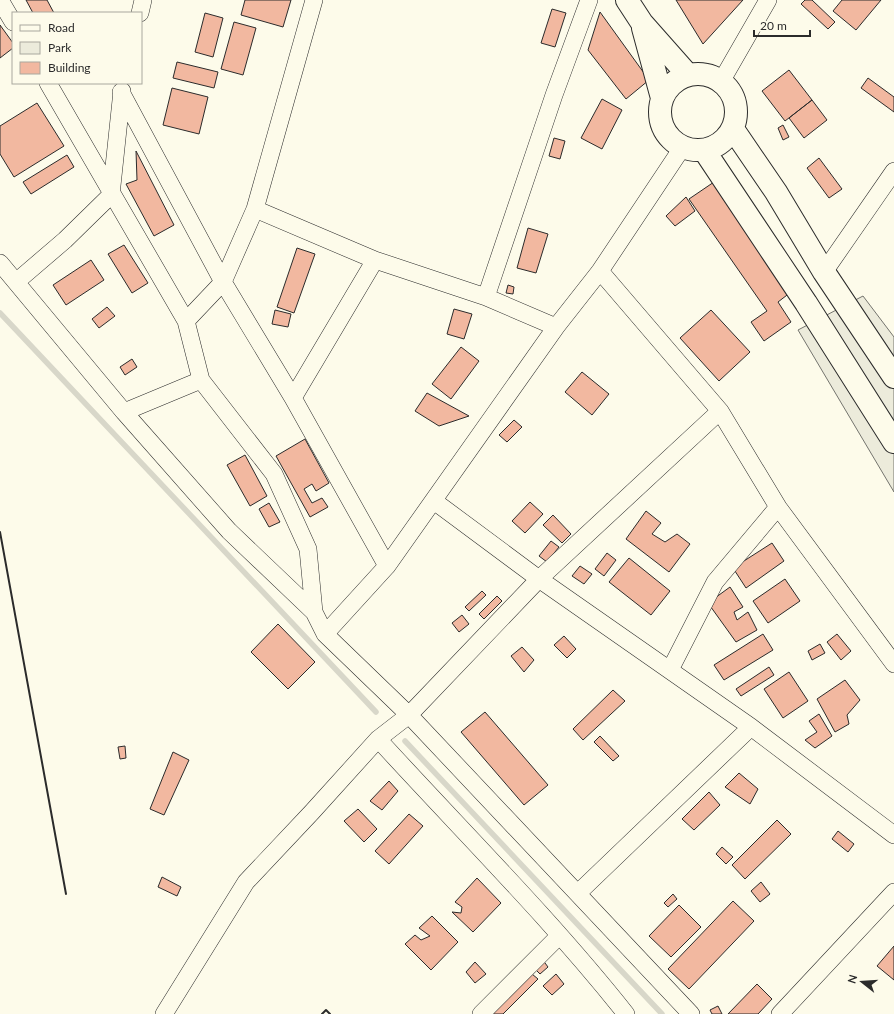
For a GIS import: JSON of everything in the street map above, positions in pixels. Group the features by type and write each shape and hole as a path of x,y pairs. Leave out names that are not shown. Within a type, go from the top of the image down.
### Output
{"main road":[{"path":"627,0 642,23 688,75"},
{"path":"642,23 662,98"},
{"path":"699,74 722,80 734,97 736,119 733,129 726,139 716,147 704,150 682,148 672,141 664,132 660,110 662,98 668,88 677,80 688,75 699,74"},
{"path":"733,129 776,192 824,272 894,377"},
{"path":"704,150 806,302 894,442"}],"street":[{"path":"0,0 12,20"},
{"path":"140,12 143,0"},
{"path":"186,321 223,282 255,209 314,0"},
{"path":"486,297 554,95 589,0"},
{"path":"722,80 768,0"},
{"path":"49,84 111,195 186,321 201,380 274,474 308,549 314,612"},
{"path":"16,282 65,240 111,195 122,88"},
{"path":"122,88 223,282 293,398 387,566"},
{"path":"325,634 387,566 556,327 600,271 682,148"},
{"path":"824,272 894,171"},
{"path":"255,209 375,260 486,297 556,327"},
{"path":"293,398 375,260"},
{"path":"0,263 124,412 229,531 314,612 325,634 409,715 691,1014"},
{"path":"600,271 720,411 778,507 894,664"},
{"path":"124,412 201,380"},
{"path":"164,1014 246,882 378,739 409,715 539,579 720,411"},
{"path":"434,501 539,579 751,727 894,836"},
{"path":"670,670 715,582 778,507"},
{"path":"578,893 751,727"},
{"path":"378,739 560,936 598,979 626,1014"},
{"path":"780,1014 894,892"},
{"path":"482,1014 560,936"}],"green space":[{"path":"863,296 894,337 894,492 798,330"}],"building":[{"path":"26,0 47,0 53,12 32,12"},
{"path":"245,0 291,0 283,27 241,15"},
{"path":"676,0 743,0 703,44"},
{"path":"805,0 812,0 835,22 828,29 801,4"},
{"path":"842,0 881,0 856,30 833,11"},
{"path":"552,9 566,13 555,47 541,43"},
{"path":"600,12 649,80 626,99 588,50"},
{"path":"205,13 223,18 213,57 195,52"},
{"path":"234,22 256,28 243,75 221,69"},
{"path":"0,25 12,42 12,49 0,58"},
{"path":"177,62 218,72 214,88 173,78"},
{"path":"789,70 812,100 785,121 762,91"},
{"path":"868,78 894,97 894,112 861,88"},
{"path":"172,88 208,97 199,134 163,125"},
{"path":"602,99 622,110 602,149 581,138"},
{"path":"812,100 827,120 804,138 789,118"},
{"path":"37,103 64,146 14,177 0,154 0,126"},
{"path":"783,125 789,137 783,140 778,128"},
{"path":"554,138 565,141 560,159 549,156"},
{"path":"136,151 174,225 154,236 126,184 137,180"},
{"path":"67,155 74,167 31,194 23,182"},
{"path":"819,158 842,189 829,198 807,168"},
{"path":"714,182 791,292 778,302 791,322 764,341 751,322 767,311 689,199"},
{"path":"686,197 695,211 675,226 666,216"},
{"path":"528,228 548,234 536,273 517,268"},
{"path":"124,245 148,283 132,293 108,254"},
{"path":"297,248 315,254 294,313 277,307"},
{"path":"91,260 104,280 66,305 53,285"},
{"path":"508,285 514,287 513,294 506,293"},
{"path":"107,307 115,316 99,328 92,319"},
{"path":"454,309 472,314 464,339 447,334"},
{"path":"275,310 291,314 288,327 272,324"},
{"path":"711,310 750,352 719,381 680,338"},
{"path":"461,347 479,361 451,399 432,384"},
{"path":"132,359 137,367 125,375 120,367"},
{"path":"582,372 609,394 592,415 565,392"},
{"path":"427,393 469,416 439,426 415,411"},
{"path":"514,420 522,427 507,442 499,435"},
{"path":"305,439 329,483 316,491 312,484 304,489 312,503 322,498 328,507 310,517 276,456"},
{"path":"245,455 267,496 250,506 227,465"},
{"path":"530,502 543,514 525,533 512,521"},
{"path":"269,503 280,522 269,527 259,509"},
{"path":"646,511 661,523 652,534 665,542 677,534 690,544 669,572 626,539"},
{"path":"553,515 571,534 562,543 543,525"},
{"path":"551,541 559,547 547,562 539,556"},
{"path":"772,543 784,561 746,588 733,568"},
{"path":"607,553 616,560 604,576 595,569"},
{"path":"629,558 670,591 651,615 609,582"},
{"path":"580,566 592,574 584,584 572,576"},
{"path":"785,579 800,601 768,623 753,601"},
{"path":"730,587 743,607 734,612 737,620 748,612 757,630 736,642 708,603"},
{"path":"482,591 486,595 469,611 465,607"},
{"path":"497,596 502,601 484,619 479,614"},
{"path":"462,615 469,624 459,632 452,623"},
{"path":"278,624 315,662 288,689 251,652"},
{"path":"763,634 773,650 724,680 714,665"},
{"path":"837,634 851,651 841,660 827,642"},
{"path":"564,636 576,649 567,658 554,645"},
{"path":"820,644 825,653 812,660 808,651"},
{"path":"522,647 534,660 524,672 511,656"},
{"path":"769,667 774,675 741,696 736,689"},
{"path":"789,672 808,701 783,718 764,689"},
{"path":"845,680 860,700 847,715 849,724 835,732 817,699"},
{"path":"613,690 625,701 583,740 573,729"},
{"path":"485,712 548,785 524,805 461,732"},
{"path":"819,714 832,736 815,748 805,740 817,732 809,721"},
{"path":"600,736 619,756 613,761 594,742"},
{"path":"125,746 126,758 120,759 118,747"},
{"path":"173,752 189,760 164,815 150,809"},
{"path":"739,773 758,789 750,804 725,787"},
{"path":"389,781 398,791 382,810 370,801"},
{"path":"709,792 720,805 694,830 682,819"},
{"path":"358,809 377,829 364,842 344,821"},
{"path":"409,814 423,826 389,864 375,851"},
{"path":"777,820 791,834 745,879 732,865"},
{"path":"838,831 854,844 848,852 832,839"},
{"path":"722,847 733,857 726,864 716,854"},
{"path":"162,877 181,887 177,896 158,887"},
{"path":"477,878 501,903 473,932 452,912 461,913 462,907 455,902"},
{"path":"761,882 770,894 760,902 751,891"},
{"path":"673,894 677,899 668,907 664,903"},
{"path":"733,901 754,921 689,989 668,969"},
{"path":"679,905 701,927 671,957 649,936"},
{"path":"432,916 458,942 431,970 405,944 415,935 421,940 430,936 419,928"},
{"path":"894,946 894,980 877,966"},
{"path":"542,959 548,967 540,974 533,967"},
{"path":"475,962 486,974 475,983 466,972"},
{"path":"532,974 538,979 503,1014 492,1014"},
{"path":"556,974 564,984 552,995 543,986"},
{"path":"757,984 772,999 758,1014 728,1014"},
{"path":"718,1006 722,1014 712,1014 710,1010"}],"waterway":[{"path":"0,313 376,712"},
{"path":"405,741 662,1014"}],"wall":[{"path":"0,532 66,894"},
{"path":"322,1014 326,1010 330,1014"}]}
